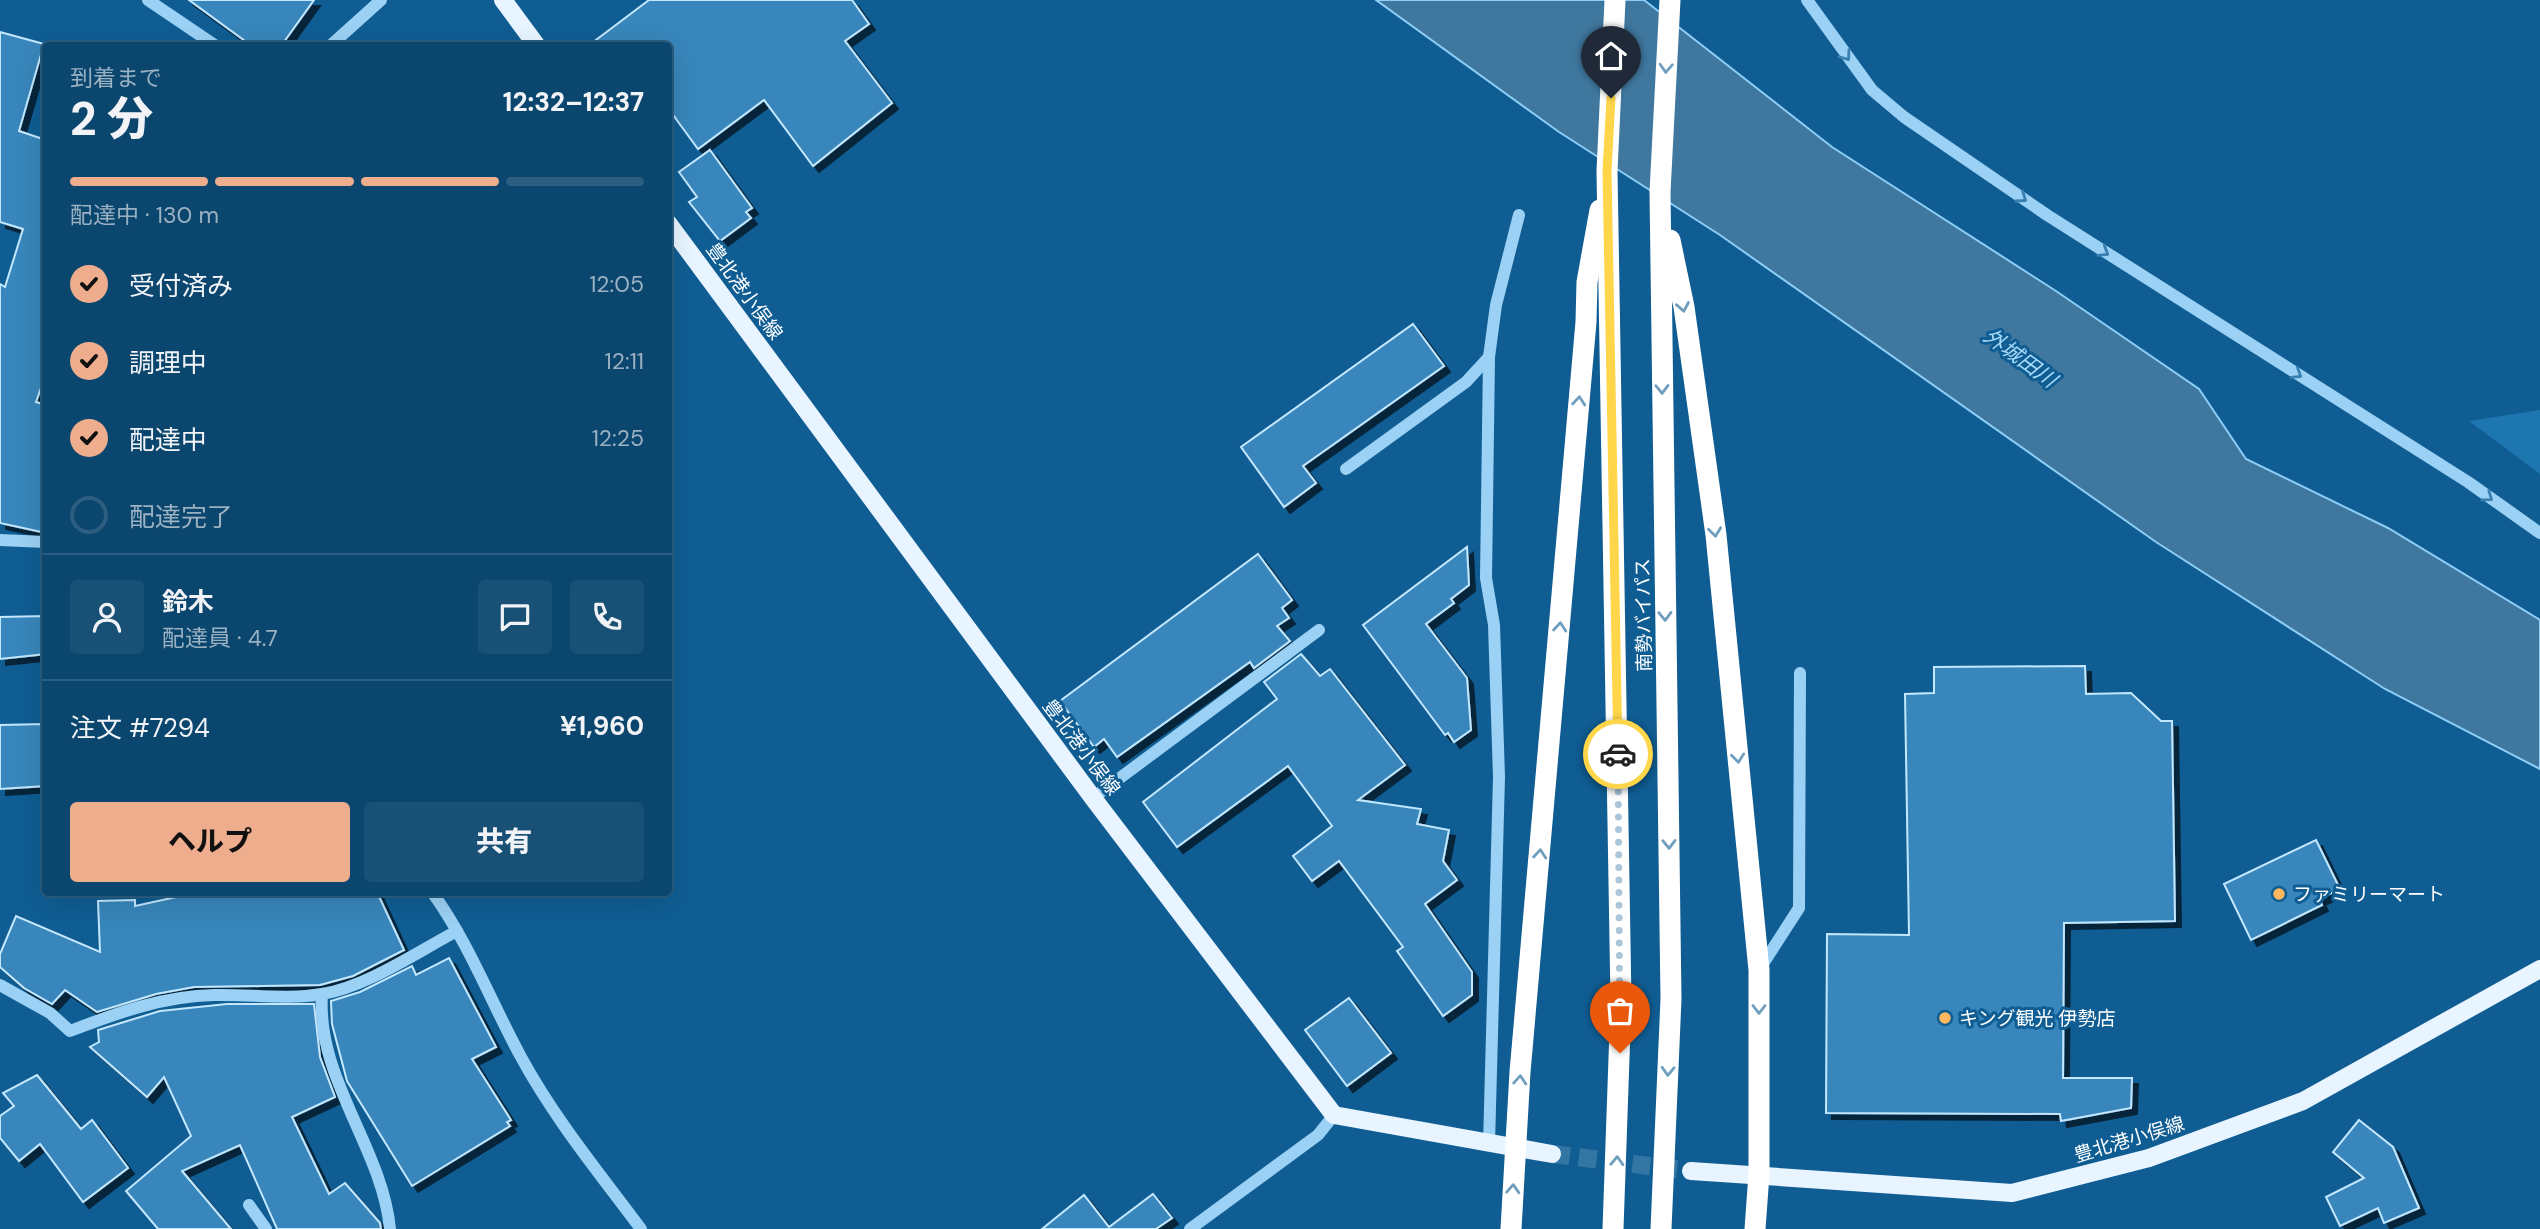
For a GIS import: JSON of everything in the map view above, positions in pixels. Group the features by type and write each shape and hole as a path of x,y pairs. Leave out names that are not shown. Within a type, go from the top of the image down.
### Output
{"highway":[{"name":"南勢バイパス","path":"1613,1229 1621,1001 1607,171 1615,0"},
{"name":"南勢バイパス","path":"1661,1229 1671,999 1660,192 1670,0"},
{"path":"1511,1229 1515,1149 1586,322 1587,282 1607,171"},
{"path":"1660,192 1684,307 1716,535 1759,970 1759,1174 1755,1229"}],"main road":[{"path":"503,0 534,42"},
{"name":"豊北港小俣線","path":"672,228 1093,798 1334,1115"},
{"name":"豊北港小俣線","path":"1691,1171 2011,1193 2149,1158 2303,1101 2540,968"},
{"path":"1334,1115 1552,1154"}],"street":[{"path":"148,0 210,42"},
{"path":"334,42 381,0"},
{"path":"1807,0 1872,89 1904,117 2047,215 2468,482 2540,533"},
{"path":"1489,1144 1499,777 1494,625 1486,578 1489,357 1496,305 1519,215"},
{"path":"1346,469 1466,382 1489,357"},
{"path":"0,540 42,542"},
{"path":"1093,798 1319,630"},
{"path":"1759,970 1799,908 1800,673"},
{"path":"435,896 457,931 522,1060 577,1143 641,1229"},
{"path":"0,985 50,1013 70,1031 148,1003 214,995 255,997 322,994 354,984 457,931"},
{"path":"322,994 322,1026 336,1077 380,1180 390,1229"},
{"path":"1190,1229 1318,1135 1334,1115"},
{"path":"249,1205 266,1229"}],"shaded area":[{"path":"2540,410 2540,474 2469,421"}],"water":[{"name":"外城田川","path":"1376,0 1644,0 1832,147 2056,291 2199,389 2246,459 2388,528 2540,620 2540,769 2385,689 2156,542 1720,235 1559,132"}],"building":[{"path":"189,0 314,0 284,42 247,42"},
{"path":"649,0 852,0 869,24 845,41 892,103 813,166 764,100 698,149 672,113 672,42 593,42"},
{"path":"0,32 42,43 19,131 42,139 42,385 36,402 42,404 42,532 0,523 0,284 5,287 23,229 0,222"},
{"path":"710,150 752,208 746,212 751,218 720,241 689,202 697,197 679,172"},
{"path":"1413,324 1444,366 1303,466 1316,483 1284,507 1241,447"},
{"path":"1467,547 1469,585 1451,599 1454,603 1426,624 1467,678 1471,730 1454,742 1448,733 1445,735 1363,625"},
{"path":"1258,554 1292,600 1282,608 1289,618 1277,626 1290,641 1254,668 1250,662 1117,757 1104,739 1094,747 1060,701"},
{"path":"42,616 42,654 0,659 0,617"},
{"path":"1301,654 1320,676 1330,669 1405,765 1358,800 1421,809 1417,824 1449,830 1443,861 1457,880 1425,904 1472,972 1472,995 1443,1016 1397,951 1403,947 1339,861 1312,881 1293,856 1332,826 1288,766 1177,847 1143,802 1277,699 1264,682"},
{"path":"2085,666 2086,694 2131,693 2161,721 2172,721 2175,921 2064,923 2063,1078 2132,1078 2131,1108 2061,1121 2060,1114 1826,1113 1827,934 1909,935 1905,694 1934,693 1934,667"},
{"path":"42,724 42,786 0,789 0,725"},
{"name":"ファミリーマート","path":"2316,840 2340,889 2319,899 2322,905 2251,940 2224,884"},
{"path":"181,896 379,896 404,950 353,976 320,985 194,987 156,994 97,1012 65,990 52,1004 24,988 0,967 0,954 16,916 100,952 98,901 135,900 135,906"},
{"path":"449,958 496,1047 472,1059 511,1120 507,1122 510,1126 412,1186 347,1081 332,1024 331,1001 360,992 412,966 416,975"},
{"path":"1349,998 1391,1053 1347,1086 1305,1030"},
{"path":"227,1004 314,1004 320,1057 335,1097 292,1117 329,1194 345,1183 380,1223 381,1229 277,1229 240,1145 182,1171 231,1229 158,1229 126,1191 191,1136 164,1077 147,1097 90,1047 99,1042 98,1030 160,1011"},
{"path":"37,1075 81,1129 92,1120 128,1168 83,1202 40,1144 19,1161 0,1138 0,1116 14,1106 3,1093"},
{"path":"2359,1120 2393,1147 2419,1208 2384,1223 2378,1208 2340,1226 2326,1197 2364,1178 2333,1152"},
{"path":"1153,1194 1172,1218 1156,1229 1042,1229 1084,1195 1109,1227"}],"tunnel":[{"path":"1552,1154 1691,1171"}],"way so far":[{"path":"1618,754 1620,1053"}],"place":[{"name":"ファミリーマート","path":"2279,894"},
{"name":"キング観光 伊勢店","path":"1945,1018"}],"route":[{"path":"1611,98 1607,171 1618,754"}]}
